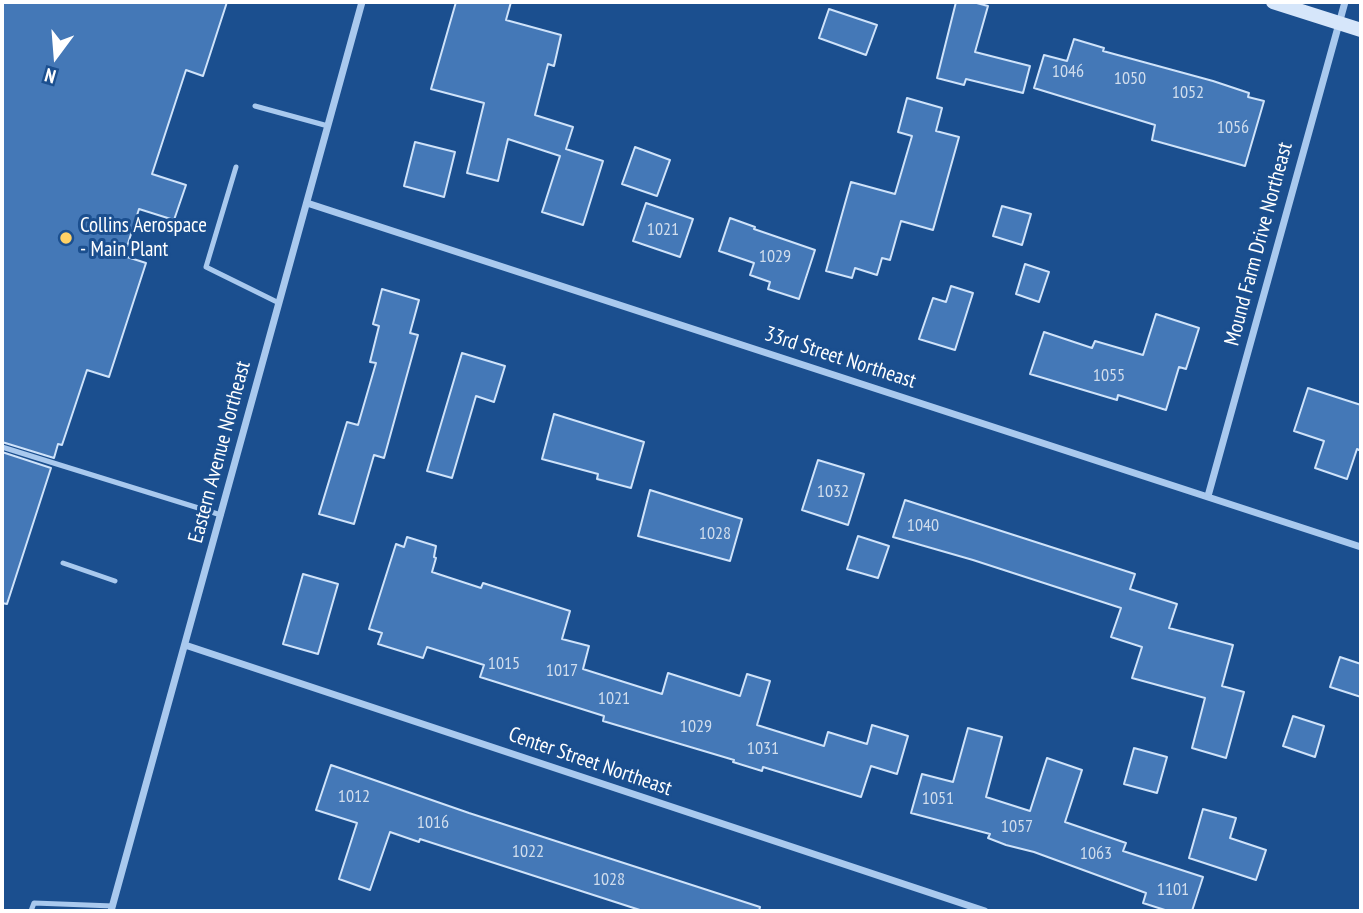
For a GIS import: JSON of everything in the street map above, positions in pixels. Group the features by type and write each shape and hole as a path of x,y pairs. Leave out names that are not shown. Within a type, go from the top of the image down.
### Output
{"main road":[{"path":"1273,2 1361,30"}],"street":[{"name":"Eastern Avenue Northeast","path":"112,909 362,2"},
{"name":"Mound Farm Drive Northeast","path":"1208,496 1345,2"},
{"name":"33rd Street Northeast","path":"307,203 1361,547"},
{"name":"Center Street Northeast","path":"185,645 985,911"}],"lane":[{"path":"255,106 328,125"},
{"path":"236,167 206,267 279,303"},
{"path":"2,447 221,515"},
{"path":"63,563 116,581"},
{"path":"31,911 34,903 112,909"}],"building":[{"name":"Collins Aerospace - Main Plant","path":"2,2 227,2 203,76 186,70 152,174 186,185 174,220 139,209 124,256 146,263 109,377 87,370 62,445 58,444 54,458 2,442"},
{"path":"456,2 511,2 506,20 561,35 554,66 548,64 535,115 573,127 566,149 603,161 583,225 542,212 560,156 508,139 498,181 467,173 484,103 431,89"},
{"path":"956,2 973,2 988,6 975,52 1030,66 1023,93 966,79 964,85 937,78"},
{"path":"829,9 877,25 866,55 819,38"},
{"path":"1074,39 1104,48 1103,51 1213,81 1249,93 1248,97 1264,101 1245,166 1152,140 1155,125 1034,88 1044,55 1067,61"},
{"path":"907,98 942,108 936,131 959,137 933,230 901,221 890,260 882,258 877,275 855,268 852,278 826,271 851,182 895,194 912,136 898,132"},
{"path":"415,142 455,152 444,197 404,186"},
{"path":"635,147 670,160 657,196 622,184"},
{"path":"646,203 693,219 680,257 633,241"},
{"path":"1002,206 1031,214 1022,245 993,236"},
{"path":"730,218 815,250 799,299 768,289 770,282 750,275 754,263 719,251"},
{"path":"1025,264 1049,272 1039,302 1016,294"},
{"path":"951,286 973,293 955,350 919,339 933,298 946,302"},
{"path":"382,289 419,300 410,333 418,335 384,458 374,455 354,524 319,514 347,422 358,425 376,363 370,362 379,326 373,324"},
{"path":"1156,314 1199,328 1186,369 1179,367 1166,410 1118,395 1117,400 1030,374 1044,332 1092,348 1095,341 1143,355"},
{"path":"462,353 505,366 494,402 476,396 452,478 427,471"},
{"path":"1308,388 1361,405 1361,451 1357,449 1347,479 1315,468 1324,441 1294,431"},
{"path":"554,414 644,442 631,488 597,479 598,474 542,459"},
{"path":"2,452 51,468 7,604 2,603"},
{"path":"818,460 864,474 848,525 802,510"},
{"path":"650,490 742,519 730,561 638,536"},
{"path":"905,500 1135,574 1130,589 1177,604 1169,628 1233,645 1222,686 1244,692 1226,758 1192,748 1205,698 1132,678 1142,647 1111,637 1121,608 893,537"},
{"path":"858,536 889,546 878,578 847,569"},
{"path":"407,537 436,546 432,572 481,588 483,583 570,611 562,639 589,646 583,669 662,694 668,673 740,696 747,674 770,681 757,725 824,746 828,732 867,744 872,725 908,736 897,774 871,766 861,797 763,767 762,771 603,721 604,716 480,677 484,665 427,647 423,658 378,644 382,633 369,629 396,544 404,547"},
{"path":"303,574 338,584 318,654 283,644"},
{"path":"1340,657 1361,664 1361,697 1330,687"},
{"path":"1293,716 1324,726 1315,757 1283,746"},
{"path":"968,728 1002,737 986,797 1030,811 1047,758 1082,770 1065,822 1126,843 1123,851 1203,877 1192,911 1168,911 1143,903 1146,893 1034,852 1006,845 988,838 990,834 911,813 922,774 953,782"},
{"path":"1134,748 1167,757 1157,793 1124,784"},
{"path":"331,765 469,813 760,907 759,911 643,911 420,839 419,842 390,832 370,890 339,879 357,823 316,810"},
{"path":"1203,809 1236,818 1230,838 1266,850 1256,880 1189,858"}],"place":[{"name":"Collins Aerospace - Main Plant","path":"66,238"}]}
